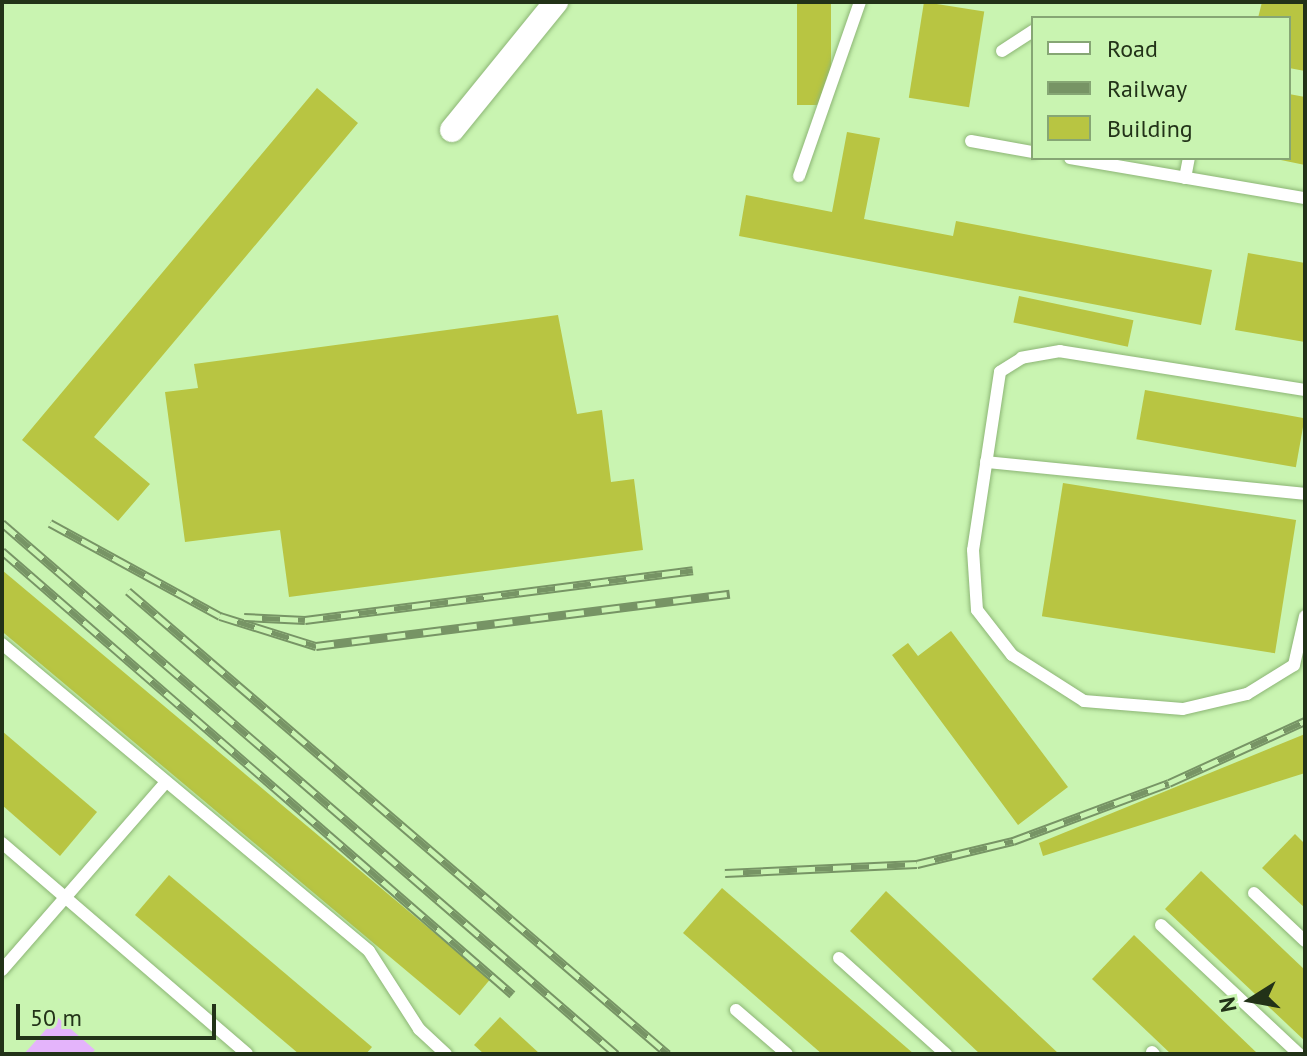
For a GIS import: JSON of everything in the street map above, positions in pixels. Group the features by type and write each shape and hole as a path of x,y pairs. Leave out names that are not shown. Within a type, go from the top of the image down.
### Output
{"street":[{"path":"452,130 556,2"}],"lane":[{"path":"799,176 860,2"},
{"path":"1002,51 1031,32"},
{"path":"971,141 1031,152"},
{"path":"1082,160 1305,198"},
{"path":"1185,178 1189,160"},
{"path":"1305,390 1060,351 1022,358 1000,372 973,550 977,610 1012,655 1084,701 1183,709 1247,694 1294,665 1305,616"},
{"path":"986,462 1305,494"},
{"path":"2,644 369,951 419,1029 446,1054"},
{"path":"2,970 166,782"},
{"path":"2,843 247,1054"},
{"path":"1254,893 1305,941"},
{"path":"1161,925 1299,1054"},
{"path":"839,958 946,1054"},
{"path":"736,1010 787,1054"}],"shaded area":[{"path":"57,1017 95,1050 91,1054 24,1054"}],"building":[{"path":"797,2 831,2 831,105 797,105"},
{"path":"924,2 984,12 969,107 909,98"},
{"path":"1262,2 1305,2 1305,71 1291,68 1291,16 1258,16"},
{"path":"317,88 358,123 94,437 150,484 118,521 22,440"},
{"path":"1291,94 1305,97 1305,165 1281,160 1291,160"},
{"path":"847,132 880,138 864,219 953,236 956,221 1212,270 1201,325 739,236 746,195 832,212"},
{"path":"1248,253 1305,263 1305,342 1235,330"},
{"path":"1019,296 1133,320 1128,347 1013,322"},
{"path":"558,315 577,414 602,410 611,482 634,479 643,550 289,597 280,530 185,542 165,392 198,388 194,364"},
{"path":"1145,390 1305,418 1296,467 1136,439"},
{"path":"1063,483 1296,520 1275,653 1042,616"},
{"path":"2,570 490,979 460,1015 2,631"},
{"path":"951,631 1068,787 1018,825 892,655 908,643 918,656"},
{"path":"2,731 97,812 60,856 2,805"},
{"path":"1305,734 1305,773 1043,856 1039,843"},
{"path":"1295,834 1305,844 1305,908 1262,868"},
{"path":"1201,871 1305,970 1305,1041 1165,909"},
{"path":"169,875 372,1047 366,1054 299,1054 135,915"},
{"path":"722,888 914,1054 822,1054 683,933"},
{"path":"886,891 1059,1054 980,1054 850,931"},
{"path":"1134,935 1258,1054 1171,1054 1092,979"},
{"path":"500,1017 540,1054 484,1054 474,1045"}],"railway":[{"path":"2,523 616,1054"},
{"path":"50,523 220,616 316,646 730,594"},
{"path":"2,551 512,994"},
{"path":"244,617 305,620 693,570"},
{"path":"128,591 668,1054"},
{"path":"725,873 917,864 1013,841 1169,783 1305,721"}]}
